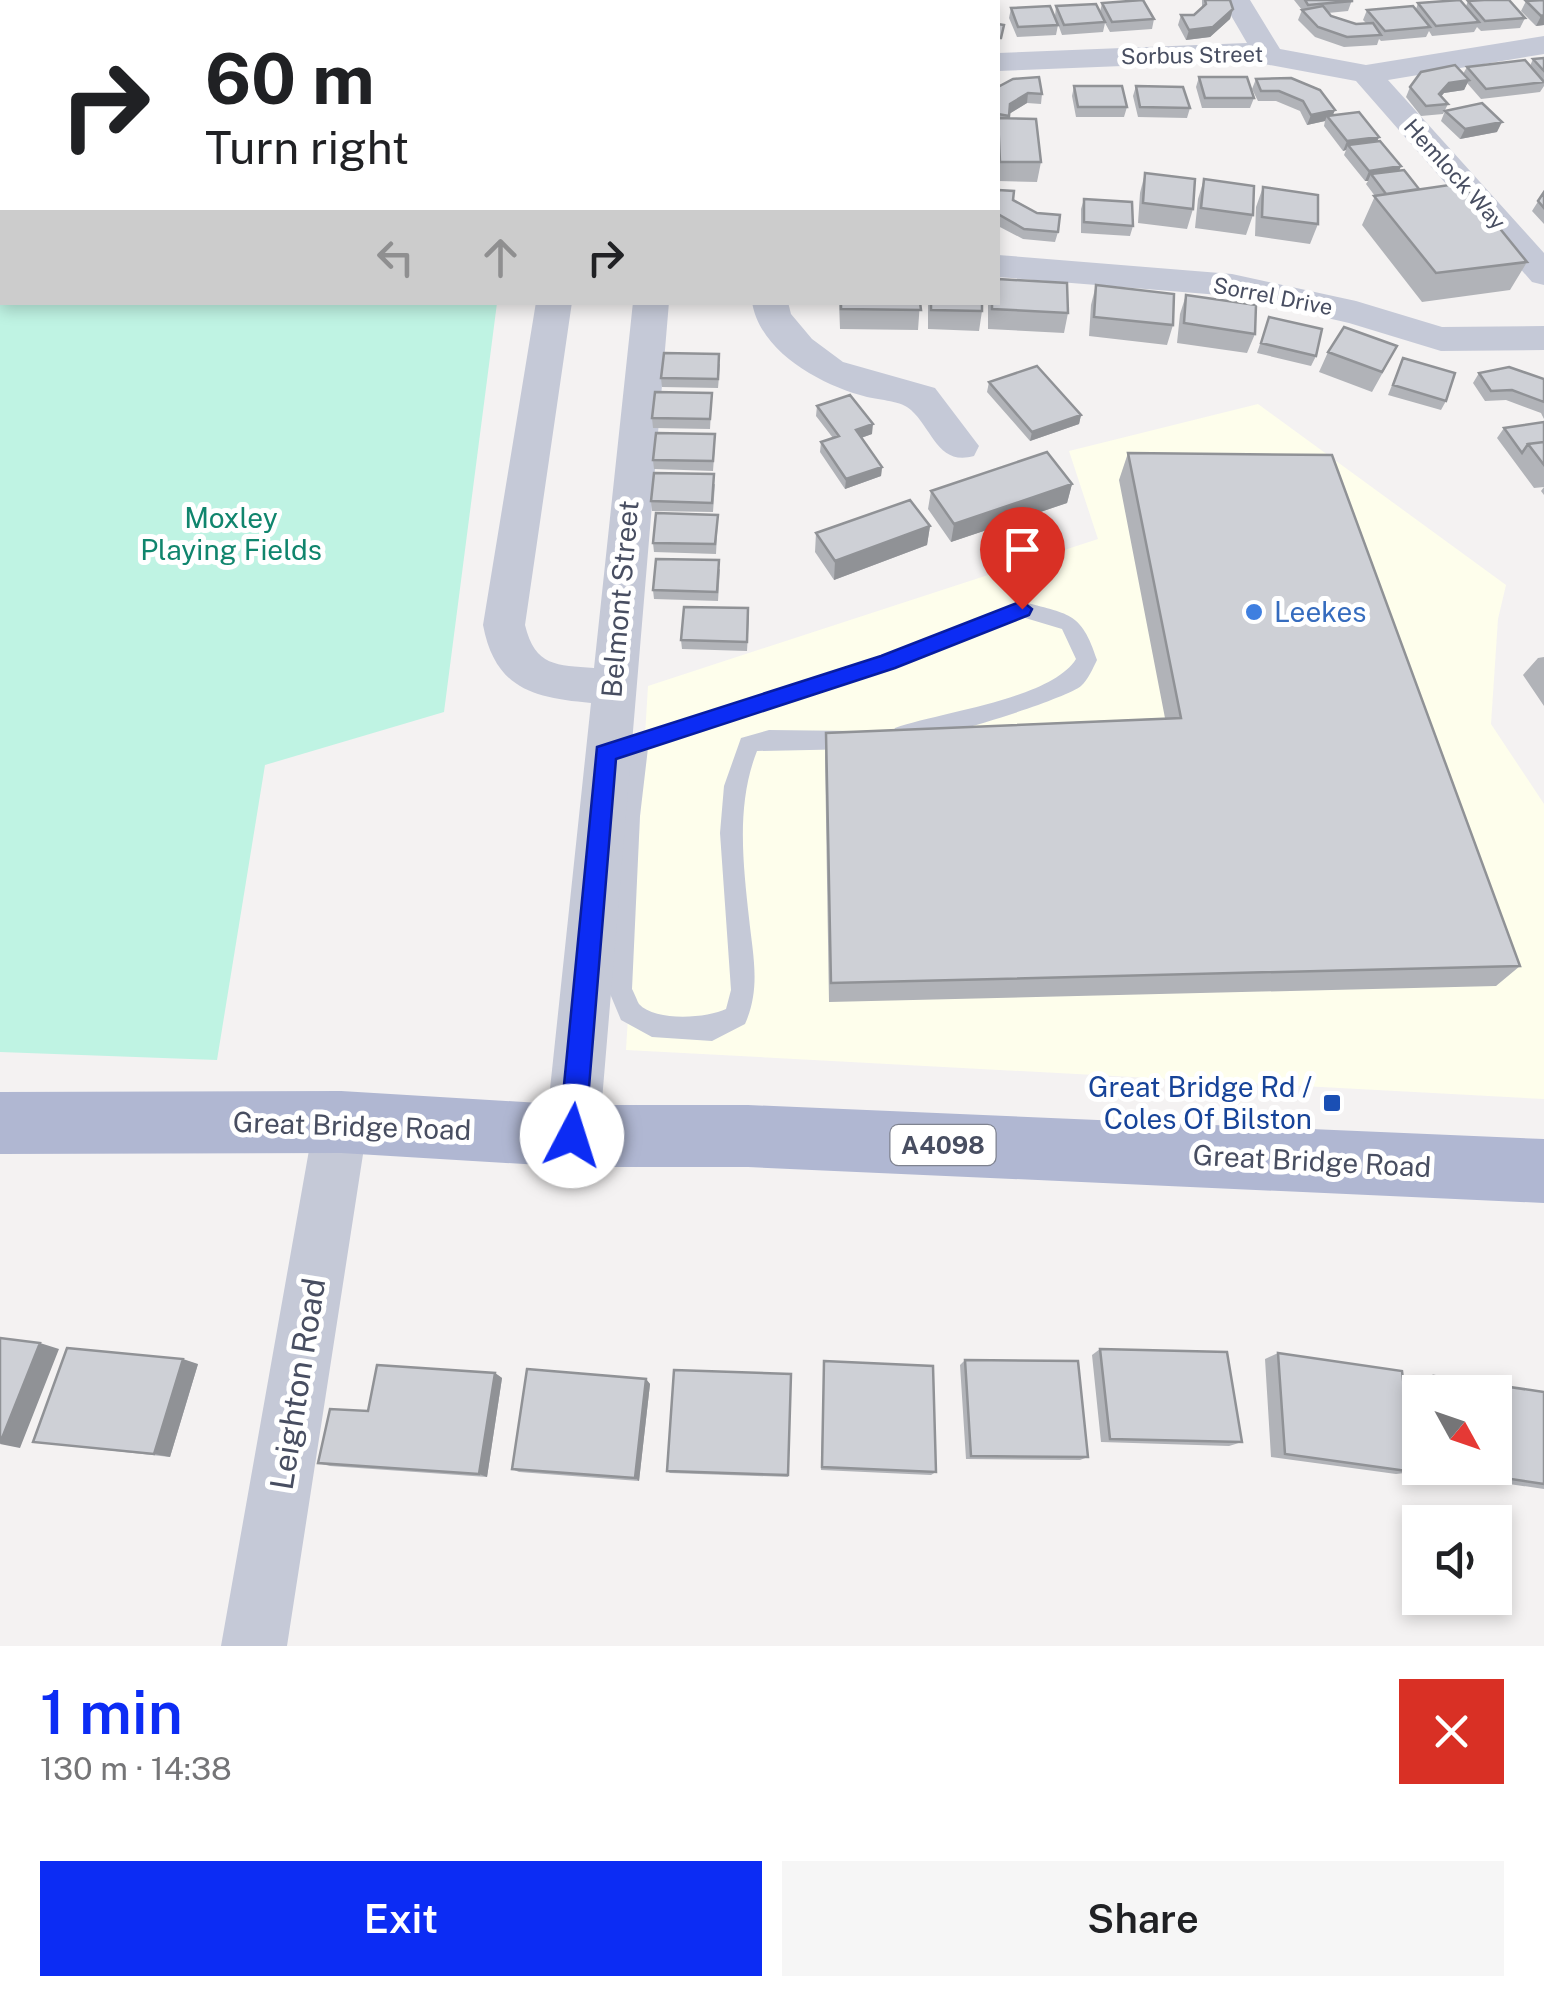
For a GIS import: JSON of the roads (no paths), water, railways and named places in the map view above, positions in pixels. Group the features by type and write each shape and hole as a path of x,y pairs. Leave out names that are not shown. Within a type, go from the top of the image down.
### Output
{"main road":[{"name":"Great Bridge Road","path":"0,1123 341,1122 572,1136 748,1136 1544,1171"}],"street":[{"path":"1236,0 1266,52"},
{"name":"Sorbus Street","path":"1006,61 1266,52 1366,74 1544,45"},
{"name":"Hemlock Way","path":"1366,74 1544,274"},
{"name":"Sorrel Drive","path":"1000,266 1232,285 1356,313 1442,339 1544,338"},
{"path":"554,305 504,624 506,648 521,669 548,680 612,687"},
{"name":"Belmont Street","path":"572,1136 622,748 612,687 650,305"},
{"path":"770,305 770,311 796,347 823,371 922,397 960,446"},
{"name":"Leighton Road","path":"254,1646 341,1122"}],"lane":[{"path":"1022,609 1069,623 1080,638 1087,660 1075,679 1054,690 942,726 834,742 781,738 749,744 736,770 732,832 738,932 746,965 744,993 736,1016 712,1029 652,1025 630,1012 620,990 629,816 622,748 888,662 1022,609"}],"place":[{"name":"Leekes","path":"1254,612"},
{"name":"Great Bridge Rd / Coles Of Bilston","path":"1332,1103"}],"park label":[{"name":"Moxley Playing Fields","path":"231,534"}]}
